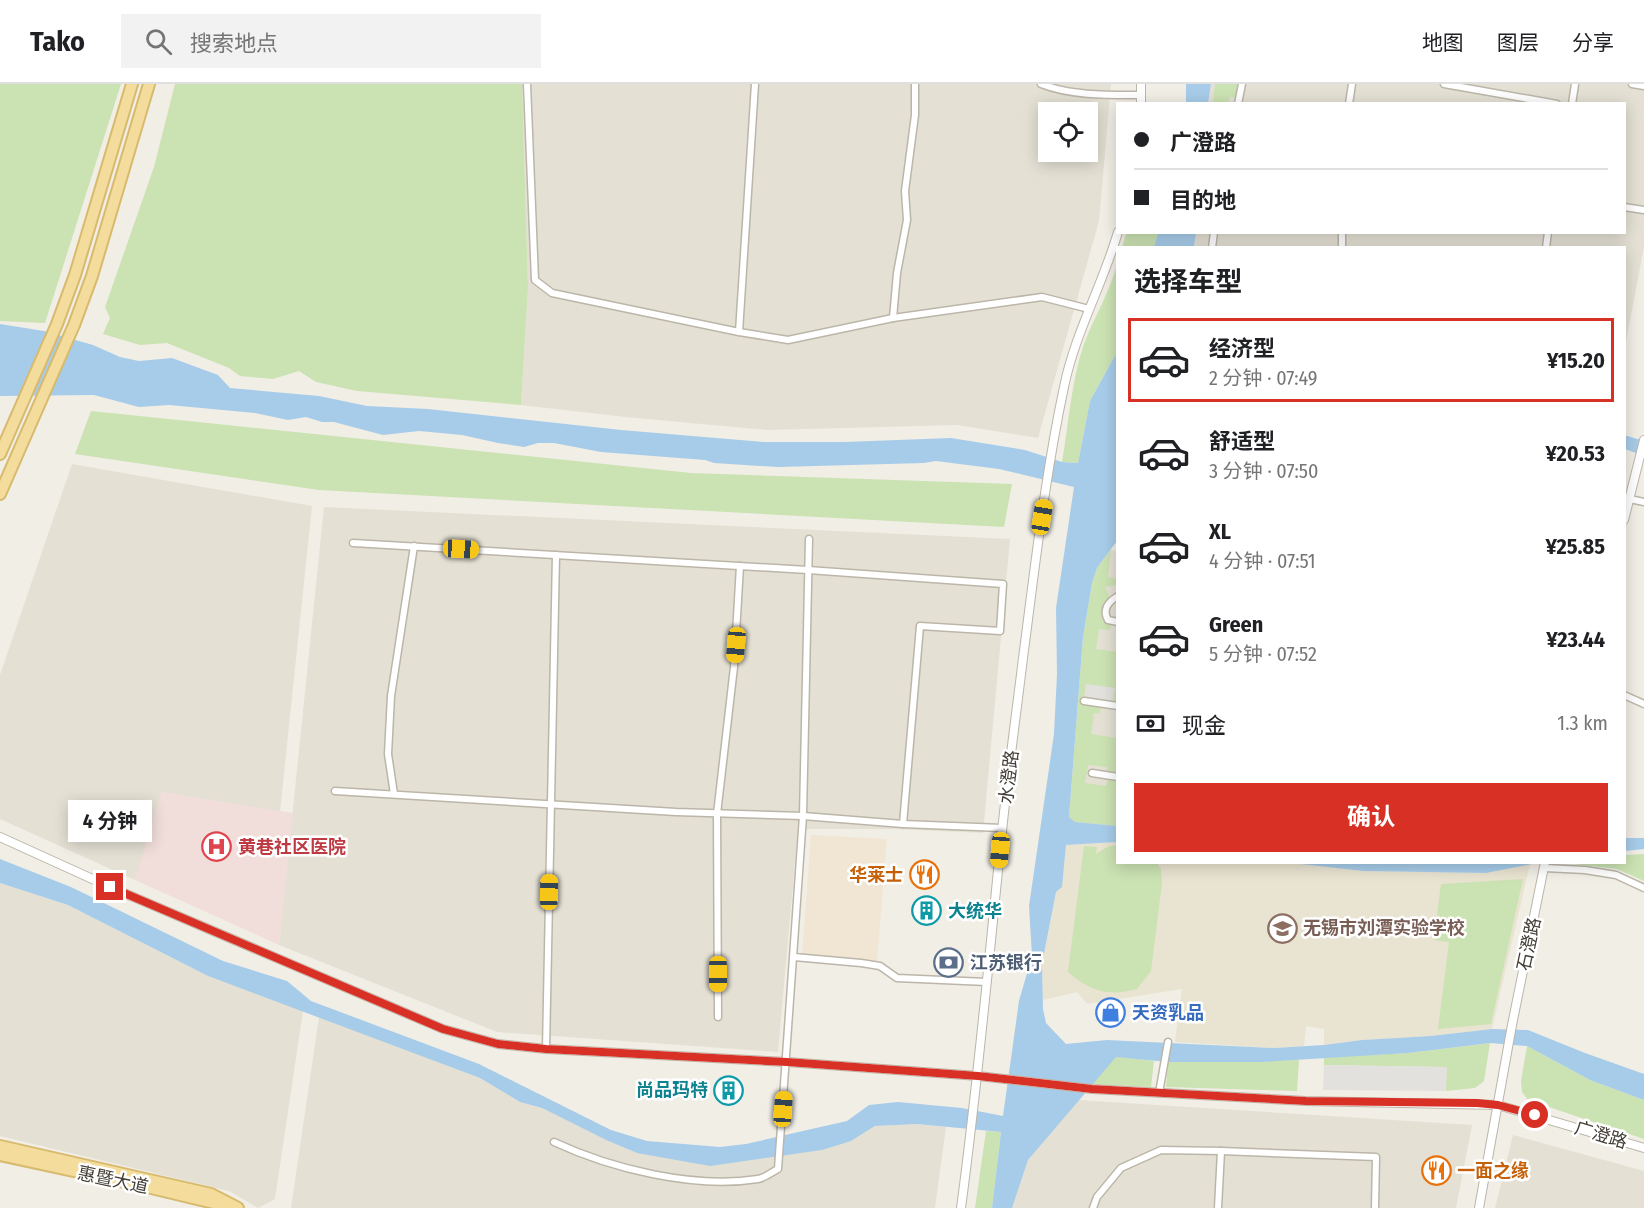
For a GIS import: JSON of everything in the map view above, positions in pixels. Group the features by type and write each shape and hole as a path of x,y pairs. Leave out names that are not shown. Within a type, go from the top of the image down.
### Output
{"main road":[{"path":"0,454 57,324 93,221 132,84"},
{"path":"1,490 74,325 110,222 149,84"},
{"path":"9,435 11,448 21,446"},
{"path":"0,1146 211,1194 238,1208"},
{"name":"惠暨大道","path":"0,1155 143,1186 210,1202 225,1208"}],"street":[{"path":"527,84 535,280 552,293 788,340 893,318 1042,297 1089,309"},
{"path":"739,332 755,84"},
{"path":"893,318 897,273 907,220 905,191 915,115 915,84"},
{"path":"1041,84 1056,89 1141,99 1141,84"},
{"path":"1238,102 1242,84"},
{"path":"1349,102 1352,84"},
{"path":"1444,84 1546,102"},
{"path":"1572,102 1575,84"},
{"path":"1632,84 1644,86"},
{"path":"1626,207 1644,210"},
{"name":"水澄路","path":"961,1208 978,1076 1002,828 1052,451 1065,384 1089,309 1109,263 1117,234"},
{"path":"1626,512 1644,440"},
{"path":"1630,499 1644,502"},
{"path":"554,1142 576,1153 654,1175 712,1181 760,1179 778,1169 803,816 809,539"},
{"path":"353,543 1003,584 1000,631 920,626 903,824"},
{"path":"394,794 388,754 391,696 414,546"},
{"path":"546,1049 556,555"},
{"path":"718,1017 717,814 734,667 740,566"},
{"path":"1116,597 1109,602 1105,610 1107,620 1116,622"},
{"path":"1626,696 1644,704"},
{"path":"1084,701 1116,706"},
{"path":"1092,773 1116,777"},
{"path":"335,791 717,814 803,816 903,824 1002,828"},
{"name":"广澄路","path":"0,837 110,887 443,1029 498,1044 978,1076 1092,1089 1306,1101 1498,1105 1644,1149"},
{"path":"1545,865 1616,875 1644,888"},
{"name":"石澄路","path":"1498,1105 1545,865"},
{"path":"794,957 880,966 897,978 987,982"},
{"path":"1159,1093 1168,1042"},
{"path":"1479,1208 1498,1105"},
{"path":"1093,1208 1097,1197 1121,1168 1161,1150 1376,1157 1375,1208"},
{"path":"1218,1208 1221,1151"}],"shaded area":[{"path":"522,84 1111,84 1099,221 1038,438 957,425 768,430 521,405 528,287"},
{"path":"1211,84 1644,84 1644,247 1626,342 1626,246 1194,246 1196,234 1626,234 1626,102 1208,102"},
{"path":"72,464 312,506 280,812 162,792 135,880 0,819 0,675"},
{"path":"324,507 1010,539 983,833 895,829 798,829 778,1052 497,1032 279,945"},
{"path":"1111,550 1116,551 1116,826 1075,822 1079,699 1097,568"},
{"path":"1086,684 1115,688 1113,702 1102,701 1101,707 1083,705"},
{"name":"黄巷社区医院","path":"161,792 293,813 279,945 135,880"},
{"path":"811,835 887,839 877,961 802,954"},
{"name":"无锡市刘潭实验学校","path":"1116,842 1116,864 1308,864 1363,871 1486,873 1530,864 1492,1029 1324,1045 1324,1029 1306,1026 1304,1046 1274,1048 1175,1042 1182,989 1087,1004 1077,992 1043,1000 1042,964 1056,892 1062,886 1066,845"},
{"path":"0,883 68,905 208,976 303,1011 275,1199 258,1208 229,1191 0,1136"},
{"path":"319,1017 480,1078 520,1102 542,1108 637,1153 851,1141 875,1126 917,1124 946,1127 935,1208 291,1208"},
{"path":"1324,1065 1447,1067 1446,1091 1323,1090"},
{"path":"1078,1100 1472,1125 1456,1208 1012,1208 1028,1160"},
{"path":"1513,1135 1644,1171 1644,1208 1495,1208"}],"green space":[{"path":"0,84 121,84 45,323 0,321"},
{"path":"175,84 522,84 528,287 521,405 357,391 316,382 299,371 273,379 240,376 229,368 167,343 140,345 103,334 110,318 105,307 154,167"},
{"path":"1215,84 1238,84 1235,97 1230,97 1228,102 1213,102"},
{"path":"1126,234 1158,234 1154,246 1123,246"},
{"path":"1116,267 1116,354 1090,401 1078,463 1062,462 1073,387 1080,358"},
{"path":"91,411 691,473 1012,484 1004,527 319,490 75,454"},
{"path":"1111,550 1108,577 1116,579 1116,585 1105,587 1110,598 1103,609 1103,622 1111,624 1110,630 1099,629 1096,649 1116,652 1116,703 1113,702 1114,688 1086,685 1084,705 1101,707 1100,714 1094,713 1091,734 1116,738 1116,774 1107,773 1107,767 1088,765 1085,783 1106,786 1108,779 1116,780 1116,826 1075,822 1069,817 1083,637 1092,583 1097,568"},
{"path":"1116,845 1116,864 1158,864 1161,869 1162,883 1151,971 1137,989 1127,991 1100,991 1084,984 1068,972 1084,846 1097,847 1096,854 1107,847"},
{"path":"1644,854 1644,881 1617,869 1574,864 1626,864 1626,855"},
{"path":"1523,879 1491,1024 1438,1029 1449,942 1434,940 1441,884"},
{"path":"1490,1043 1484,1081 1475,1088 1446,1091 1446,1067 1324,1065 1324,1057 1408,1053"},
{"path":"1527,1046 1590,1080 1644,1100 1644,1139 1528,1100 1522,1092 1521,1081"},
{"path":"1116,1056 1154,1061 1151,1087 1092,1084"},
{"path":"1299,1060 1297,1091 1166,1087 1168,1062"},
{"path":"986,1131 1001,1132 992,1208 975,1208"}],"water":[{"path":"1186,84 1211,84 1208,102 1186,102"},
{"path":"1158,234 1196,234 1194,246 1154,246"},
{"path":"0,324 44,331 93,345 120,357 139,361 172,358 218,375 230,388 319,396 367,406 428,409 621,430 765,442 951,438 1025,450 1062,462 1078,463 1090,401 1116,354 1116,542 1097,568 1092,583 1083,637 1069,817 1075,822 1116,826 1116,842 1066,845 1062,887 1056,892 1042,964 1043,1009 1046,1023 1066,1044 1107,1040 1274,1048 1492,1029 1528,1030 1644,1074 1644,1100 1590,1080 1527,1046 1490,1043 1408,1053 1262,1062 1168,1062 1116,1057 1028,1160 1012,1208 992,1208 1001,1132 917,1124 875,1126 851,1141 822,1150 710,1166 637,1153 542,1108 520,1102 480,1078 208,976 68,905 0,883 0,859 71,887 223,961 287,981 311,1001 479,1064 611,1130 647,1141 720,1147 746,1144 847,1121 869,1105 898,1102 962,1108 1003,1116 1019,1001 1032,956 1029,906 1054,734 1057,674 1056,608 1074,487 999,469 936,461 778,467 714,463 705,460 601,452 554,443 538,443 524,447 462,435 419,431 383,435 306,417 288,420 255,413 169,405 139,407 94,395 0,396"},
{"path":"1626,436 1644,441 1644,456 1626,449"},
{"path":"1626,838 1644,838 1644,849 1626,851"},
{"path":"1301,864 1532,864 1486,873 1363,871"}],"place":[{"name":"黄巷社区医院","path":"217,847"},
{"name":"华莱士","path":"924,875"},
{"name":"大统华","path":"927,911"},
{"name":"无锡市刘潭实验学校","path":"1282,928"},
{"name":"江苏银行","path":"949,963"},
{"name":"天资乳品","path":"1111,1013"},
{"name":"尚品玛特","path":"729,1090"},
{"name":"一面之缘","path":"1436,1171"}],"route":[{"path":"110,887 443,1029 498,1044 978,1076 1092,1089 1306,1101 1477,1103 1498,1105 1535,1115"}]}
